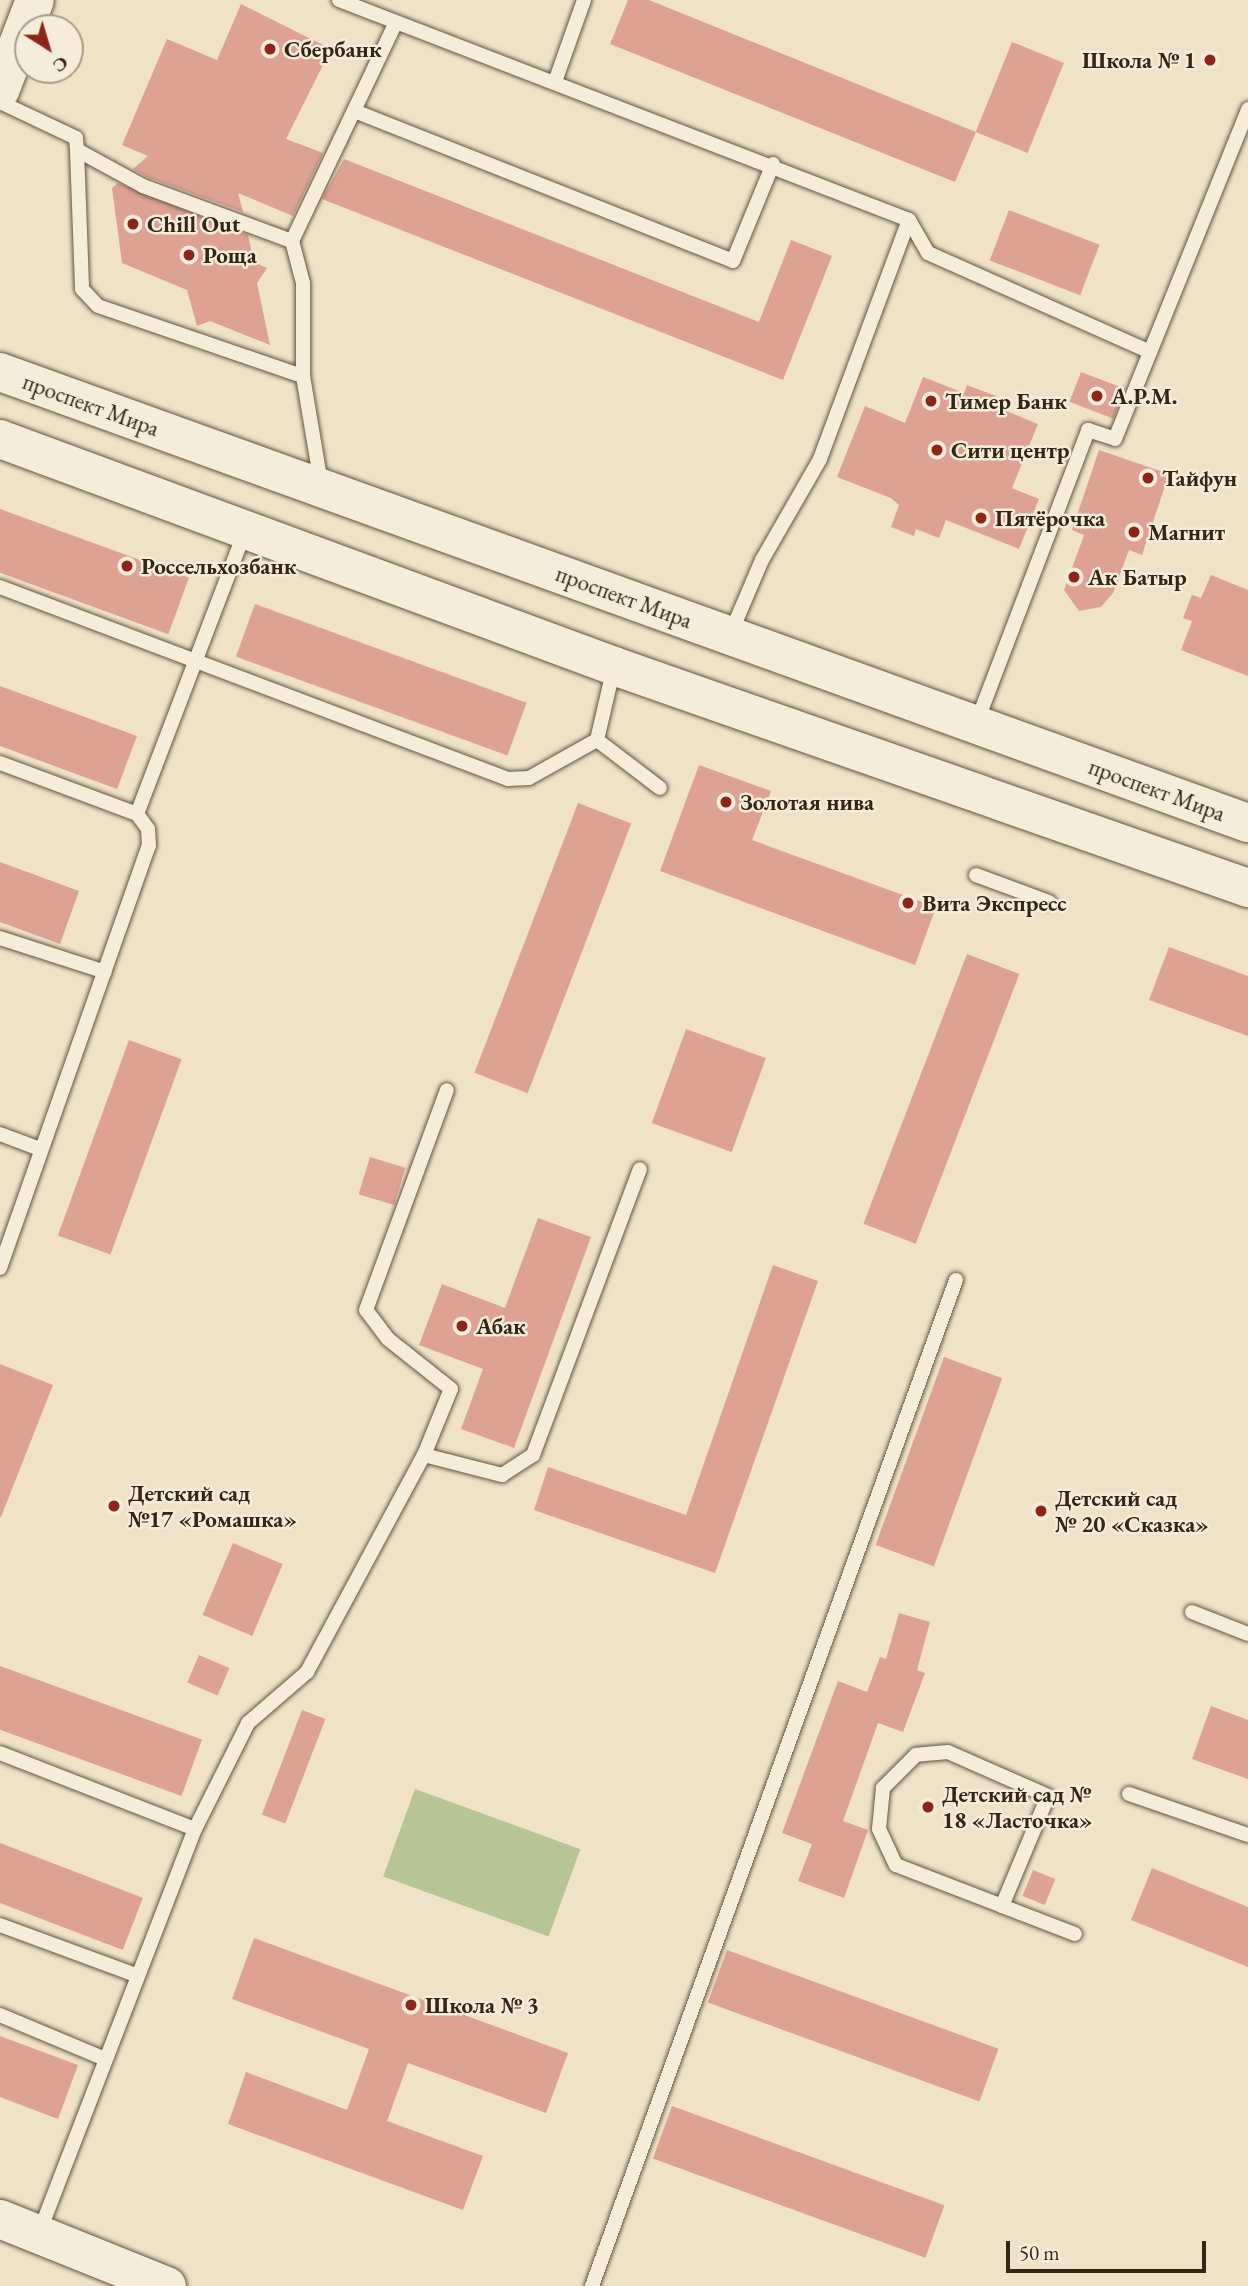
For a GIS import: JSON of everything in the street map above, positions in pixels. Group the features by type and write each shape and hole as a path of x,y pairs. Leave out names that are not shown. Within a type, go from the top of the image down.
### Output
{"main road":[{"path":"0,91 8,47 35,0"},
{"name":"проспект Мира","path":"0,372 1248,823"},
{"path":"0,439 508,621 614,666 1248,888"},
{"path":"508,621 508,589 530,563"},
{"path":"0,2219 167,2286"}],"lane":[{"path":"339,0 556,79 909,220 928,253 1150,352"},
{"path":"556,79 584,0"},
{"path":"322,488 303,376 303,283 292,241 357,112 396,22"},
{"path":"0,102 76,138 82,289 98,306 303,376"},
{"path":"976,725 1088,430 1115,439 1248,109"},
{"path":"357,112 733,261 773,164"},
{"path":"77,150 143,186 292,241"},
{"path":"730,636 762,560 820,459 909,220"},
{"path":"136,814 200,662 246,526"},
{"path":"0,587 508,779 529,778 597,740 614,666"},
{"path":"597,740 660,788"},
{"path":"0,763 136,814 148,829 149,846 0,1268"},
{"path":"976,875 1049,902"},
{"path":"0,938 105,972"},
{"path":"38,2234 103,2058 195,1829 248,1723 307,1672 424,1455 451,1389 388,1339 366,1310 447,1090"},
{"path":"0,1134 40,1149"},
{"path":"424,1455 502,1475 533,1455 640,1169"},
{"path":"592,2286 956,1280"},
{"path":"1192,1612 1248,1634"},
{"path":"1002,1906 1048,1796 948,1752 916,1755 883,1788 879,1829 897,1866 1075,1934"},
{"path":"0,1753 195,1829"},
{"path":"1129,1794 1248,1835"},
{"path":"0,1925 136,1975"},
{"path":"0,2015 103,2058"}],"green space":[{"path":"415,1789 580,1849 549,1937 383,1876"}],"building":[{"path":"628,0 649,0 976,132 955,182 610,44"},
{"path":"241,4 331,49 286,139 323,153 293,216 238,193 243,212 147,177 133,169 148,156 122,145 167,39 217,60"},
{"path":"1012,42 1064,63 1028,153 976,132"},
{"path":"344,159 759,322 791,240 832,256 783,380 322,199"},
{"path":"118,183 248,235 254,262 267,268 257,283 270,345 210,321 197,326 187,290 122,263 112,188"},
{"path":"1009,210 1100,245 1080,295 990,260"},
{"name":"А.Р.М.","path":"1081,372 1125,389 1113,419 1070,402"},
{"name":"Сити центр","path":"923,377 964,393 967,385 996,396 992,405 1038,424 1012,488 1039,499 1019,549 946,520 939,538 916,529 914,536 891,527 899,505 891,498 837,477 865,406 905,423"},
{"path":"1099,450 1169,474 1142,555 1129,550 1113,593 1101,607 1079,611 1064,590 1084,535 1072,530"},
{"path":"0,509 189,578 168,634 0,573"},
{"path":"1211,575 1248,590 1248,676 1181,650 1192,621 1183,618 1192,595 1201,598"},
{"path":"255,604 527,703 507,755 236,657"},
{"path":"0,686 137,736 117,789 0,746"},
{"path":"699,765 771,791 752,840 936,907 915,965 660,871"},
{"path":"578,803 631,823 528,1093 474,1073"},
{"path":"0,862 79,891 60,944 0,922"},
{"path":"1169,947 1248,976 1248,1036 1149,1000"},
{"path":"967,954 1019,974 916,1244 863,1224"},
{"path":"686,1029 766,1058 732,1152 652,1123"},
{"path":"129,1040 182,1059 110,1255 58,1235"},
{"path":"370,1157 405,1168 394,1205 359,1194"},
{"path":"538,1218 591,1237 514,1448 461,1429 483,1369 419,1345 442,1284 505,1308"},
{"path":"773,1265 818,1281 715,1573 534,1510 548,1467 686,1515"},
{"path":"944,1357 1002,1378 934,1566 876,1545"},
{"path":"0,1364 53,1385 1,1517 0,1517"},
{"path":"233,1543 283,1564 252,1636 203,1615"},
{"path":"899,1613 930,1622 917,1670 925,1673 903,1732 878,1723 843,1821 868,1830 844,1898 798,1881 812,1844 782,1833 838,1681 867,1692 880,1657 886,1659"},
{"path":"199,1655 229,1668 218,1696 187,1683"},
{"path":"0,1666 202,1740 182,1796 0,1730"},
{"path":"1211,1706 1248,1720 1248,1779 1192,1759"},
{"path":"302,1710 325,1719 285,1824 262,1815"},
{"path":"0,1843 143,1898 123,1950 0,1903"},
{"path":"1152,1868 1248,1907 1248,1967 1131,1920"},
{"path":"1033,1870 1055,1879 1045,1905 1023,1896"},
{"path":"254,1938 568,2053 546,2113 408,2063 387,2121 483,2156 463,2210 228,2124 246,2072 347,2110 369,2049 232,1999"},
{"path":"727,1950 999,2049 979,2101 708,2003"},
{"path":"0,2036 78,2065 58,2119 0,2097"},
{"path":"672,2106 945,2205 925,2258 653,2159"}],"place":[{"name":"Сбербанк","path":"270,49"},
{"name":"Школа № 1","path":"1210,60"},
{"name":"Chill Out","path":"133,224"},
{"name":"Роща","path":"189,255"},
{"name":"А.Р.М.","path":"1097,396"},
{"name":"Тимер Банк","path":"931,401"},
{"name":"Сити центр","path":"937,450"},
{"name":"Тайфун","path":"1148,478"},
{"name":"Пятёрочка","path":"981,518"},
{"name":"Магнит","path":"1134,532"},
{"name":"Россельхозбанк","path":"127,566"},
{"name":"Ак Батыр","path":"1074,577"},
{"name":"Золотая нива","path":"726,802"},
{"name":"Вита Экспресс","path":"908,903"},
{"name":"Абак","path":"462,1326"},
{"name":"Детский сад №17 «Ромашка»","path":"114,1506"},
{"name":"Детский сад № 20 «Сказка»","path":"1041,1511"},
{"name":"Детский сад № 18 «Ласточка»","path":"928,1807"},
{"name":"Школа № 3","path":"411,2005"}]}
